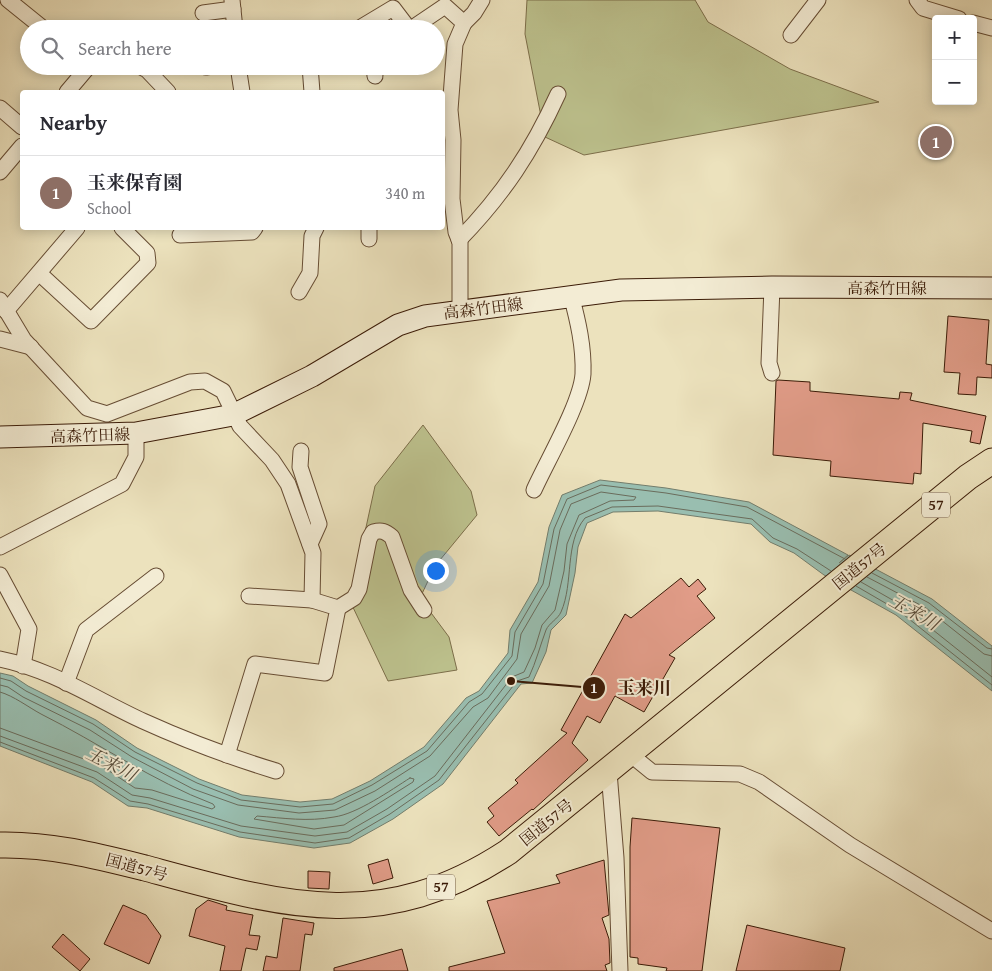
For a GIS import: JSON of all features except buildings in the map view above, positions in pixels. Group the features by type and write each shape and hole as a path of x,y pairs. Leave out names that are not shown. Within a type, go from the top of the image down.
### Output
{"highway":[{"name":"国道57号","path":"0,845 51,847 82,852 274,901 322,907 373,905 426,893 484,868 508,852 609,772 968,477 992,461"}],"main road":[{"name":"高森竹田線","path":"0,437 136,433 233,415 312,376 398,325 424,316 571,295 621,290 772,287 992,288"}],"street":[{"path":"8,0 33,20"},
{"path":"460,311 459,240 452,199 453,140 446,109 455,44 464,23 474,13 482,0"},
{"path":"791,35 818,0"},
{"path":"917,0 923,8 946,15"},
{"path":"203,13 232,4 233,20"},
{"path":"372,20 389,4 402,20"},
{"path":"424,20 445,6 464,23"},
{"path":"977,24 992,28"},
{"path":"70,90 82,75"},
{"path":"152,75 166,90"},
{"path":"239,75 242,90"},
{"path":"311,75 312,90"},
{"path":"459,240 513,178 540,134 558,94"},
{"path":"0,108 20,125"},
{"path":"0,172 20,148"},
{"path":"75,230 40,274 3,305 31,347 87,408 98,413 115,411 190,382 205,381 222,391 233,415 288,484 313,553 312,600"},
{"path":"40,274 91,321 148,264 147,253 124,230"},
{"path":"180,235 217,231 252,232 254,230"},
{"path":"299,292 310,273 312,236 315,230"},
{"path":"772,287 769,363 772,373"},
{"path":"534,490 574,408 583,375 580,330 571,295"},
{"path":"0,339 31,347"},
{"path":"0,547 122,484 136,457 136,433"},
{"path":"301,451 300,468 319,524 310,544"},
{"path":"227,755 255,664 325,672 338,608 354,598 359,589 369,539 373,532 385,531 392,537 411,590 424,610"},
{"path":"0,575 30,629 23,666"},
{"path":"66,683 86,630 156,576"},
{"path":"249,596 312,600 338,608"},
{"path":"0,659 66,683 143,721 227,755 276,771"},
{"path":"630,754 652,772 740,774 759,782 850,845 992,931"},
{"path":"609,772 616,858 620,971"}],"green space":[{"path":"527,0 695,0 708,22 790,69 879,102 584,155 545,137 525,34"},
{"path":"423,425 471,491 477,515 435,566 420,598 449,637 457,670 388,681 350,601 375,486"}],"water":[{"path":"600,480 666,488 749,502 848,555 839,563 849,555 932,599 992,646 992,691 896,615 824,575 794,553 770,542 751,524 658,511 613,512 587,523 578,547 575,573 566,615 551,630 546,652 532,683 521,684 443,784 393,819 350,843 314,848 239,837 147,808 128,806 92,782 0,746 0,673 13,676 28,686 96,720 137,748 199,779 242,795 300,802 332,799 370,781 424,747 466,698 479,691 508,653 510,630 538,582 549,527 562,495"}],"place":[{"name":"玉来保育園","path":"936,142"},
{"name":"玉来川","path":"511,681"}]}
